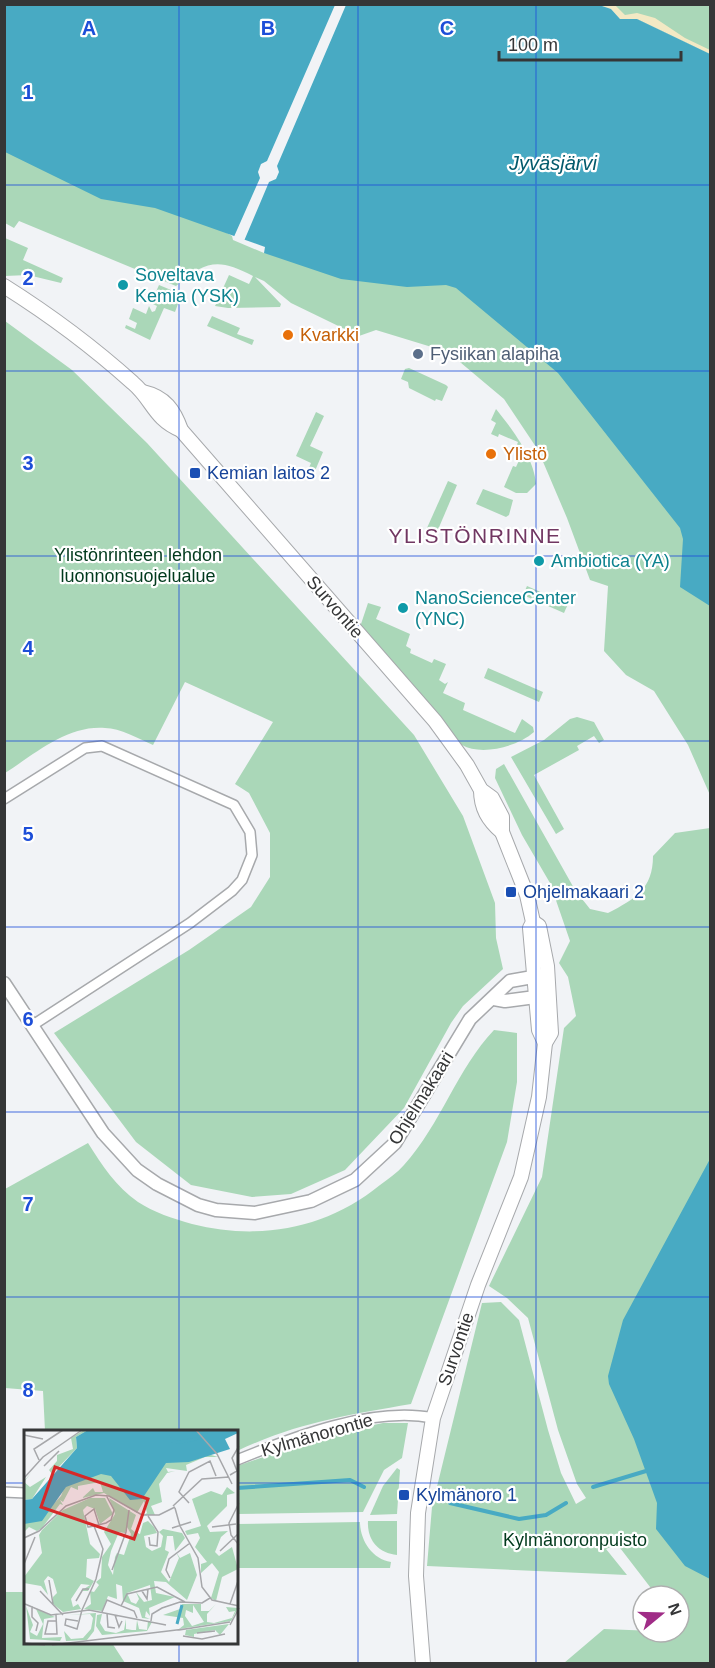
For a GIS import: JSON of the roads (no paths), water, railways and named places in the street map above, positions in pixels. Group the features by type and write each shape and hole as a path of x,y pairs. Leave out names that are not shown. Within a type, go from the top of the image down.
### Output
{"main road":[{"name":"Survontie","path":"4,286 57,321 143,392 159,396 170,407 176,414 181,430 435,721 481,790 492,798 502,817 502,832 526,895 533,922 530,928 541,975 543,996 539,1030 545,1043 539,1097 520,1177 478,1285 433,1418 418,1523 417,1576 423,1664"}],"street":[{"path":"4,800 85,748 102,746 234,805 252,839 248,868 232,891 190,923 33,1025"},
{"name":"Ohjelmakaari","path":"4,983 104,1133 137,1170 157,1184 198,1205 216,1210 255,1213 288,1208 334,1191 355,1180 378,1161 410,1121 470,1019 494,999 510,981 541,975"},
{"path":"494,999 505,1001 543,996"},
{"name":"Kylmänorontie","path":"238,1460 327,1429 373,1419 409,1414 433,1418"},
{"path":"4,1492 24,1493"}],"water":[{"name":"Jyväsjärvi","path":"5,5 599,5 611,9 620,19 637,19 710,54 710,606 680,587 683,539 680,528 558,373 456,288 446,285 407,287 341,279 264,253 265,247 155,208 101,199 5,152"},
{"path":"710,1159 710,1579 685,1566 656,1529 657,1503 634,1439 609,1384 608,1376 623,1320"}],"waterway":[{"path":"593,1487 646,1471"},
{"path":"238,1488 350,1480 364,1487"},
{"path":"450,1503 519,1519 546,1515 566,1503"}],"place":[{"name":"Soveltava Kemia (YSK)","path":"123,285"},
{"name":"Kvarkki","path":"288,335"},
{"name":"Fysiikan alapiha","path":"418,354"},
{"name":"Ylistö","path":"491,454"},
{"name":"Kemian laitos 2","path":"195,473"},
{"name":"Ambiotica (YA)","path":"539,561"},
{"name":"NanoScienceCenter (YNC)","path":"403,608"},
{"name":"Ohjelmakaari 2","path":"511,892"},
{"name":"Kylmänoro 1","path":"404,1495"}],"district":[{"name":"YLISTÖNRINNE","path":"475,535"}],"park label":[{"name":"Ylistönrinteen lehdon luonnonsuojelualue","path":"138,565"},
{"name":"Kylmänoronpuisto","path":"575,1540"}]}
